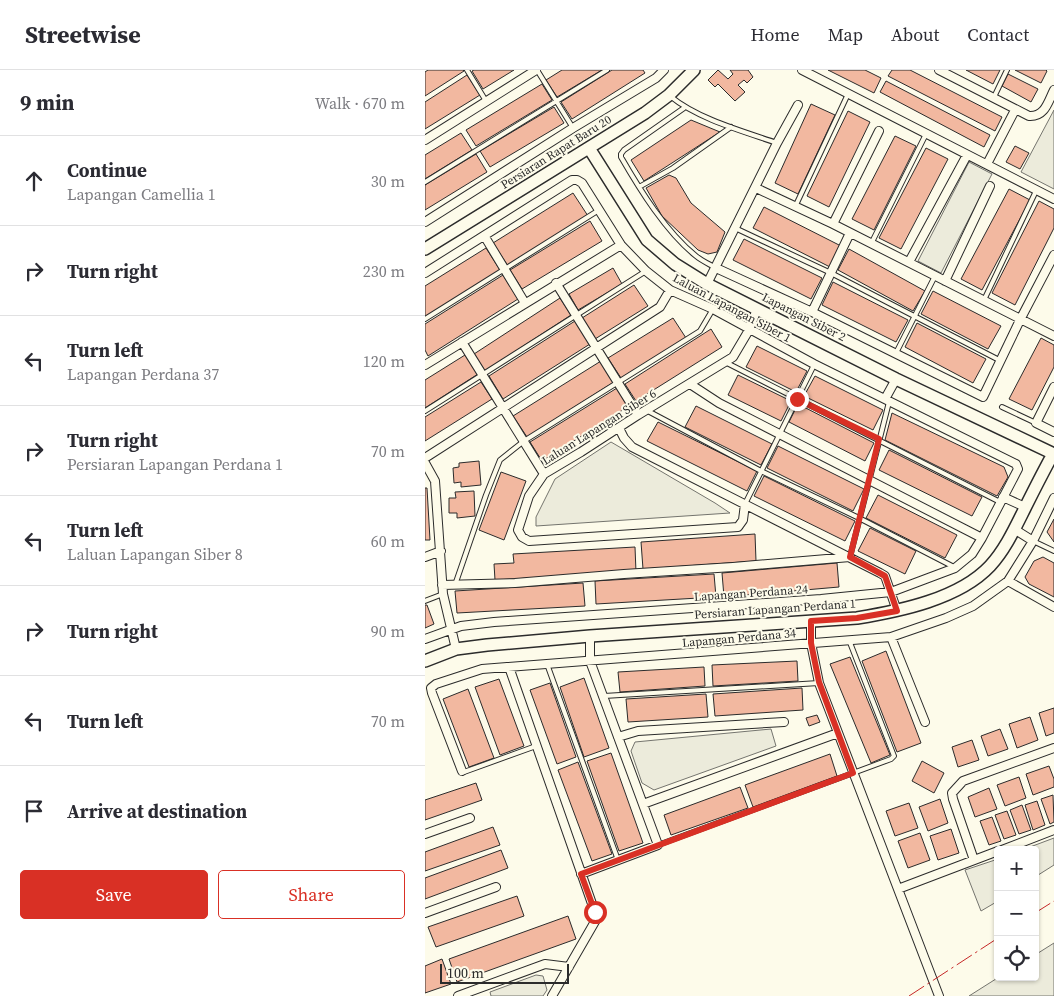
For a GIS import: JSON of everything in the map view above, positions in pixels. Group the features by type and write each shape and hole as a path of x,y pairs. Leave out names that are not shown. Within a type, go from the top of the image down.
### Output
{"street":[{"path":"425,140 537,70"},
{"path":"425,222 656,78 664,70"},
{"name":"Persiaran Rapat Baru 20","path":"425,249 645,113 669,95 694,70"},
{"path":"802,70 1054,200"},
{"path":"939,70 1029,116 1042,113 1054,90"},
{"path":"707,284 798,105"},
{"path":"987,164 1015,110"},
{"path":"833,224 879,131"},
{"name":"Lapangan Siber 2","path":"589,148 647,240 675,264 707,284 896,379 1053,454"},
{"path":"909,262 967,155"},
{"name":"Laluan Lapangan Siber 1","path":"425,273 485,237 572,180 577,180 582,183 621,245 646,271 670,290 713,309 814,364 1017,466"},
{"path":"945,281 990,186"},
{"path":"756,188 833,224 1019,320 1054,336"},
{"path":"812,312 850,233"},
{"path":"485,237 525,303"},
{"path":"425,365 621,245"},
{"path":"715,268 812,312 981,396 985,395 1019,320 1054,254"},
{"path":"557,284 638,415"},
{"path":"425,458 660,307 670,290"},
{"name":"Laluan Lapangan Siber 6","path":"745,504 743,520 738,526 529,541 523,537 519,530 529,496 544,474 733,357 749,330 757,309"},
{"path":"462,342 544,474"},
{"path":"887,400 896,379"},
{"path":"690,384 719,403 982,538"},
{"path":"1054,387 1036,423 1054,432"},
{"path":"619,428 624,438 632,446 885,576 897,611"},
{"name":"Persiaran Lapangan Perdana 1","path":"425,660 456,649 590,636 857,618 897,611 962,587 988,568 1015,529 1053,454"},
{"path":"425,462 435,481 443,590 456,649"},
{"name":"Lapangan Perdana 24","path":"425,639 461,626 494,622 811,600 891,592 955,568 972,554 1018,469 1017,466"},
{"name":"Lapangan Perdana 34","path":"461,771 432,693 431,688 437,684 481,669 891,637 946,618 973,606 1008,581 1033,541 1054,498"},
{"path":"1002,500 1025,508"},
{"path":"1015,529 1033,541"},
{"path":"425,557 441,552"},
{"path":"443,590 455,585 515,583 850,557"},
{"path":"1008,581 1054,606"},
{"path":"811,621 811,643 819,682 939,996"},
{"path":"581,874 658,845 590,661 590,636"},
{"path":"891,637 925,722"},
{"path":"509,667 597,918 552,996"},
{"path":"618,737 638,731 784,722"},
{"path":"643,804 838,733"},
{"path":"974,860 953,799 953,793 963,781 1054,748"},
{"path":"425,834 470,818"},
{"path":"1012,846 1054,830"},
{"path":"898,889 994,852"},
{"path":"425,913 496,887"},
{"path":"458,996 545,964 569,967"}],"lane":[{"path":"467,70 486,101"},
{"path":"537,70 573,128"},
{"path":"425,182 607,70"},
{"path":"993,98 1007,70"},
{"path":"795,206 848,94"},
{"path":"669,95 684,108 777,143"},
{"path":"684,108 621,154 621,157 647,200 679,239 696,256 715,268"},
{"path":"639,187 673,168 731,127"},
{"path":"871,244 926,134"},
{"path":"983,300 1036,191"},
{"path":"425,319 600,210"},
{"path":"735,228 831,273 1001,361"},
{"path":"425,411 646,271"},
{"path":"896,353 935,276"},
{"path":"455,585 500,460 524,441 700,331 713,309"},
{"path":"725,362 1002,500"},
{"path":"745,504 814,364"},
{"path":"850,557 887,400"},
{"path":"1002,407 1036,423"},
{"path":"646,410 761,471 859,518 955,568"},
{"path":"1033,541 1054,551"},
{"path":"425,601 443,590"},
{"path":"658,845 891,759 894,756 849,640"},
{"path":"547,664 618,860"},
{"path":"603,696 819,682"},
{"path":"461,771 464,772 536,746"}],"shaded area":[{"path":"1054,110 1054,189 1021,172"},
{"path":"969,162 992,174 941,273 918,261"},
{"path":"611,442 730,513 536,526 536,517 555,479"},
{"path":"771,729 776,746 654,790 642,783 631,751 635,742"},
{"path":"1054,838 1054,865 1039,874 1039,846 1033,846"},
{"path":"994,860 994,903 981,911 965,870"},
{"path":"1054,943 1054,996 969,996 994,980 1039,981 1039,952"},
{"path":"536,975 543,976 547,990 543,996 491,996 490,992"}],"building":[{"path":"428,70 464,71 425,96 425,72"},
{"path":"514,70 483,89 472,71"},
{"path":"562,70 602,70 557,97 546,80"},
{"path":"612,70 643,70 645,73 572,119 561,102"},
{"path":"718,70 728,79 733,74 730,70 748,70 753,77 747,83 744,80 738,85 745,92 735,101 718,84 715,87 708,80"},
{"path":"828,70 865,70 881,78 874,93"},
{"path":"892,70 910,70 1002,117 995,131 888,76"},
{"path":"966,70 1000,70 993,84"},
{"path":"1015,70 1046,70 1047,71 1041,83"},
{"path":"1008,74 1038,89 1031,102 1002,86"},
{"path":"467,75 480,95 425,129 425,102"},
{"path":"886,81 990,135 984,147 880,92"},
{"path":"542,84 552,100 476,146 466,130"},
{"path":"811,104 835,115 798,194 775,183"},
{"path":"554,107 564,123 490,167 480,151"},
{"path":"848,111 870,122 829,207 807,196"},
{"path":"691,120 720,132 644,181 631,160"},
{"path":"461,133 472,150 425,179 425,155"},
{"path":"895,136 916,146 874,230 852,219"},
{"path":"1015,146 1029,153 1020,169 1006,162"},
{"path":"926,148 948,159 901,249 879,238"},
{"path":"476,154 487,172 425,210 425,185"},
{"path":"669,175 676,178 691,203 725,232 717,252 708,254 698,250 662,216 646,188"},
{"path":"1009,189 1030,200 982,290 961,279"},
{"path":"573,193 588,216 508,266 493,243"},
{"path":"1039,201 1054,209 1054,228 1015,305 992,293"},
{"path":"764,207 841,246 830,267 753,228"},
{"path":"590,221 602,241 522,289 510,270"},
{"path":"744,239 822,278 811,299 733,260"},
{"path":"486,248 500,270 425,317 425,286"},
{"path":"849,249 925,291 913,311 838,270"},
{"path":"613,268 622,284 578,310 569,294"},
{"path":"503,275 518,299 428,356 425,350 425,324"},
{"path":"833,282 908,320 896,342 822,305"},
{"path":"634,285 648,306 595,339 582,318"},
{"path":"933,291 1001,326 988,349 921,314"},
{"path":"560,298 571,315 485,371 474,354"},
{"path":"673,318 686,338 621,378 608,358"},
{"path":"575,321 590,344 503,399 489,376"},
{"path":"917,323 986,359 973,383 905,347"},
{"path":"711,329 722,347 636,401 625,384"},
{"path":"1041,338 1054,345 1054,367 1032,410 1009,399"},
{"path":"757,346 807,371 796,392 746,367"},
{"path":"465,355 478,374 425,408 425,380"},
{"path":"601,361 614,382 527,437 513,416"},
{"path":"738,375 791,401 781,421 728,395"},
{"path":"815,376 883,410 873,430 804,396"},
{"path":"481,382 492,399 425,441 425,417"},
{"path":"617,388 629,406 542,461 530,442"},
{"path":"798,404 874,443 865,461 789,422"},
{"path":"696,406 772,444 761,465 685,427"},
{"path":"892,413 1004,467 1008,477 997,496 885,440"},
{"path":"658,422 757,471 747,491 647,441"},
{"path":"778,446 864,489 853,511 767,468"},
{"path":"889,450 982,497 972,516 879,470"},
{"path":"479,461 481,485 461,487 461,482 454,483 453,468 459,467 459,463"},
{"path":"501,472 526,481 504,540 479,530"},
{"path":"764,476 855,521 845,541 754,496"},
{"path":"425,488 427,488 430,540 425,540"},
{"path":"474,491 475,516 457,518 457,513 449,513 449,498 456,498 455,492"},
{"path":"878,495 957,535 945,558 866,518"},
{"path":"1054,519 1054,542 1047,532"},
{"path":"870,528 916,551 905,574 858,551"},
{"path":"755,534 756,561 643,569 641,542"},
{"path":"635,547 636,572 495,580 494,564 514,563 513,554"},
{"path":"1043,557 1054,563 1054,597 1029,584 1025,577 1034,561"},
{"path":"837,563 839,587 724,597 722,573"},
{"path":"714,574 716,597 596,604 595,581"},
{"path":"583,583 585,606 457,613 455,591"},
{"path":"425,605 427,605 434,624 425,628"},
{"path":"886,651 921,743 897,752 862,661"},
{"path":"850,657 890,755 871,763 830,664"},
{"path":"797,661 798,681 713,686 712,665"},
{"path":"704,667 705,686 620,692 618,672"},
{"path":"584,678 609,748 584,757 560,687"},
{"path":"499,679 524,746 500,755 475,687"},
{"path":"550,683 576,757 557,764 530,690"},
{"path":"802,688 803,710 715,716 713,694"},
{"path":"468,689 494,758 469,767 443,699"},
{"path":"706,694 708,717 628,722 626,699"},
{"path":"1054,708 1054,733 1046,736 1039,713"},
{"path":"817,715 820,722 809,726 806,718"},
{"path":"1030,717 1038,740 1017,748 1009,724"},
{"path":"1000,729 1008,749 988,756 981,736"},
{"path":"972,740 979,760 958,767 952,747"},
{"path":"611,753 643,843 619,851 587,761"},
{"path":"830,754 837,776 753,807 745,785"},
{"path":"922,761 944,773 934,793 912,781"},
{"path":"578,762 612,854 592,861 558,770"},
{"path":"1049,766 1054,779 1054,787 1033,795 1026,774"},
{"path":"1019,777 1026,798 1005,806 997,785"},
{"path":"476,783 482,800 425,820 425,800"},
{"path":"740,787 748,808 671,835 664,815"},
{"path":"989,788 997,809 975,817 968,797"},
{"path":"1053,795 1054,822 1050,824 1041,799"},
{"path":"940,799 948,823 928,831 919,807"},
{"path":"1037,801 1045,825 1033,830 1025,805"},
{"path":"909,803 918,828 895,836 886,811"},
{"path":"1022,805 1031,830 1019,834 1010,810"},
{"path":"1007,811 1016,835 1004,839 995,815"},
{"path":"992,817 1001,841 989,845 980,821"},
{"path":"493,827 500,845 425,871 425,852"},
{"path":"951,829 959,853 938,860 930,836"},
{"path":"920,833 930,860 908,868 898,841"},
{"path":"501,850 508,868 425,899 425,878"},
{"path":"517,896 524,916 436,947 428,927"},
{"path":"568,916 576,939 457,982 449,959"},
{"path":"442,959 451,984 425,993 425,966"}],"power":[{"path":"1039,910 1054,901"},
{"path":"909,996 994,941"}],"route":[{"path":"595,912 581,874 853,773 819,682 811,643 811,621 857,618 897,611 885,576 850,557 879,439 797,399"}]}
